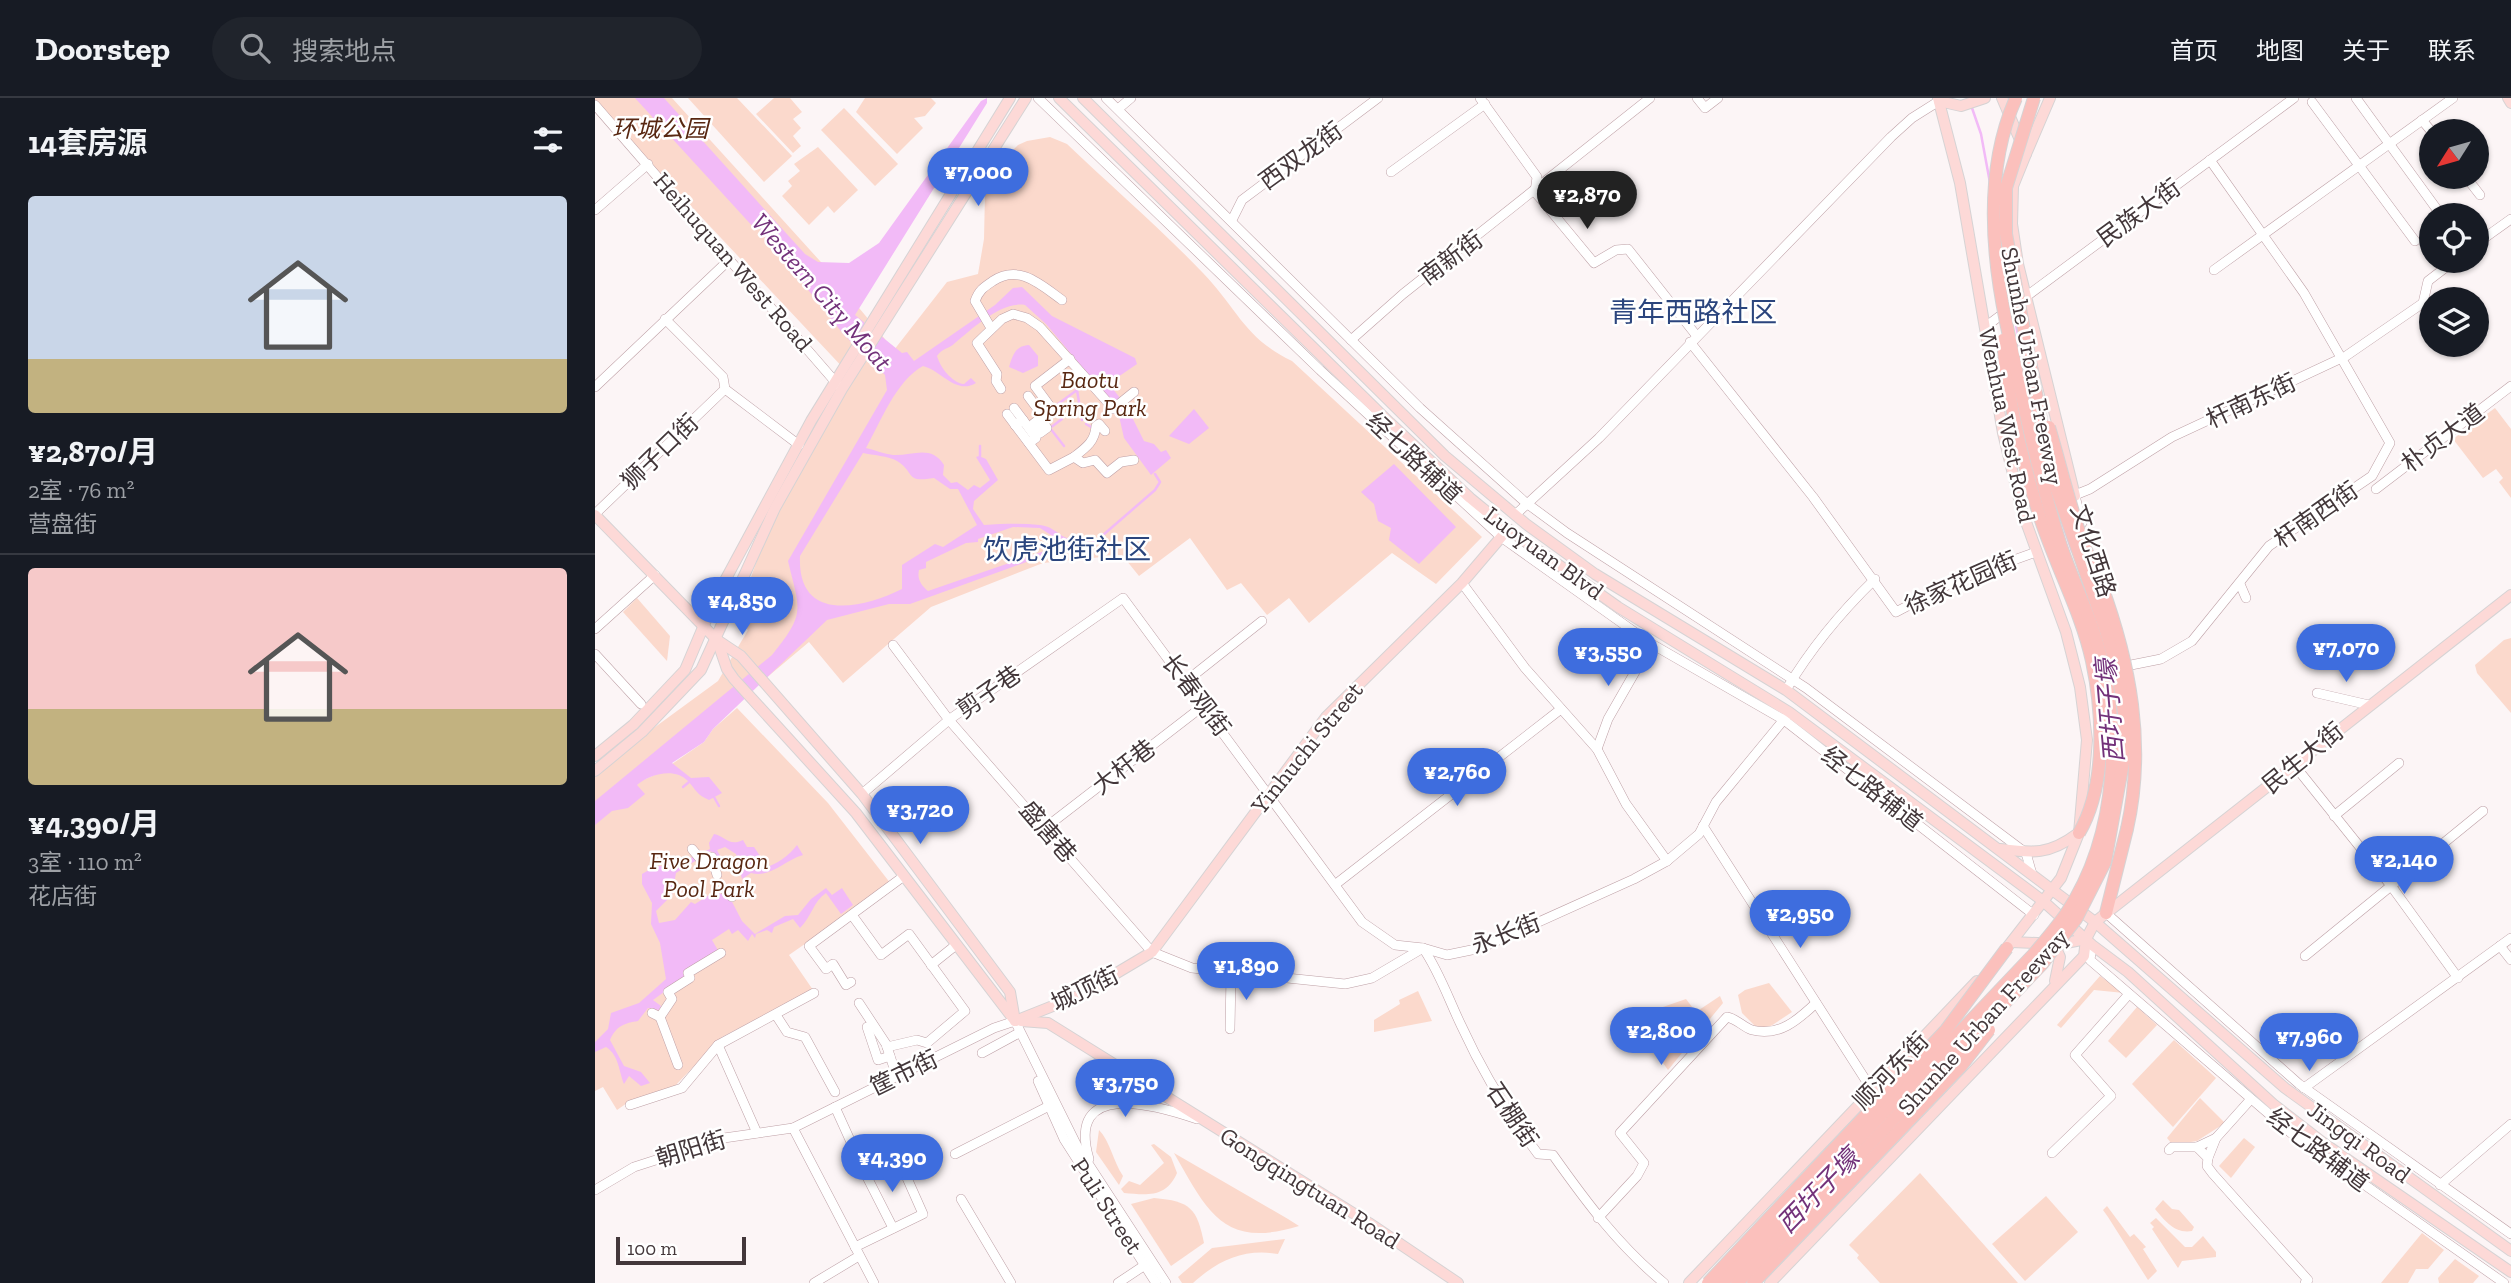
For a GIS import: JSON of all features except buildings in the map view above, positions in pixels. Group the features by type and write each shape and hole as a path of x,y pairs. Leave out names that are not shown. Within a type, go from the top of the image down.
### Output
{"highway":[{"path":"2016,98 1999,153 1994,188 2006,373 2028,478 2092,659 2098,758 2088,817 2079,832"},
{"name":"Shunhe Urban Freeway","path":"1737,1283 2042,964 2076,919 2105,862 2123,763 2124,713 2106,631 2051,473 2006,234 2006,188 2034,98"},
{"name":"Shunhe Urban Freeway","path":"1722,1283 2025,965 2067,913 2095,855 2113,760 2105,674 2094,633 2061,545 2041,479 2000,294"},
{"path":"2029,359 2083,542 2100,581 2123,650 2130,689 2137,772 2134,797 2096,917"},
{"path":"1708,1283 1945,1030 2010,945"},
{"path":"1753,1283 1961,1066 2042,964"}],"main road":[{"path":"876,327 1010,98"},
{"path":"595,771 642,732 694,681 717,640 775,508 839,386 1026,98"},
{"name":"Luoyuan Blvd","path":"1059,98 1504,533 1787,716 2043,901 2085,939"},
{"name":"Luoyuan Blvd","path":"1083,98 1445,456 1515,515 1595,574 1786,690 2057,893"},
{"path":"1940,99 1961,106 1985,98"},
{"path":"2002,98 2026,154"},
{"name":"文化西路","path":"2050,98 2013,186 2012,224 2018,264 2028,295 2075,496"},
{"path":"2508,98 2511,103"},
{"name":"Wenhua West Road","path":"1940,99 1960,183 2003,433 2022,511 2066,632 2081,687 2087,740 2079,832"},
{"path":"595,756 633,724 685,670 715,599 799,444 839,386"},
{"path":"595,514 717,640 745,660 862,794 1010,992 1015,1021"},
{"name":"Yinhuchi Street","path":"1152,952 1334,708 1462,583 1504,533"},
{"name":"民生大街","path":"2096,917 2295,766 2511,595"},
{"path":"717,640 727,669 734,679 848,803 1015,1021"},
{"path":"1999,849 2027,853 2059,847 2079,832"},
{"path":"2010,945 2043,901 2057,893 2079,832"},
{"name":"Jingqi Road","path":"2057,893 2096,917 2285,1088 2511,1251"},
{"path":"1770,1283 2084,956 2085,939 2096,917"},
{"path":"2010,945 2068,943 2085,939"},
{"name":"Jingqi Road","path":"2085,939 2128,972 2273,1104 2322,1142 2511,1272"},
{"path":"2053,988 2059,971 2060,957 2055,944"},
{"name":"顺河东街","path":"1689,1283 2010,945"},
{"name":"城顶街","path":"1015,1021 1079,996 1152,952"},
{"name":"Gongqingtuan Road","path":"1015,1021 1048,1023 1458,1283"},
{"path":"1794,1172 1837,1213"}],"street":[{"name":"经七路辅道","path":"1038,98 1320,370 1504,533 1651,643 1787,716 2033,915"},
{"name":"经七路辅道","path":"1106,98 1420,408 1525,502 1566,533 1793,679 2027,853"},
{"path":"1118,109 1131,98"},
{"name":"西双龙街","path":"1232,220 1242,200 1378,98"},
{"name":"南新街","path":"1351,340 1403,294 1650,98"},
{"path":"1697,98 1705,108 1718,98"},
{"name":"民族大街","path":"1985,327 2294,98"},
{"path":"2356,98 2433,203"},
{"path":"2423,119 2453,98"},
{"path":"1515,515 1525,502 1599,438 1891,137 1912,118 1940,99"},
{"path":"1391,172 1483,101 1538,177 1537,186"},
{"path":"2312,102 2415,241"},
{"name":"Heihuquan West Road","path":"595,105 839,386"},
{"path":"2214,270 2260,234 2419,122"},
{"path":"2210,160 2304,293 2340,359"},
{"path":"595,210 648,163"},
{"name":"徐家花园街","path":"1537,186 1535,192 1594,263 1616,250 1628,249 1875,579 1896,612 1955,581 2036,552"},
{"path":"2475,189 2480,195"},
{"path":"2489,235 2511,219"},
{"path":"595,387 730,260"},
{"path":"991,328 975,301 978,291 1005,273 1022,274 1062,300"},
{"name":"杆南东街","path":"2022,511 2075,496 2172,437 2340,359 2423,303 2428,281 2438,273"},
{"path":"1001,389 996,381 997,374 977,343 991,328 1013,314 1027,318 1070,359 1112,408 1134,392"},
{"path":"665,319 723,377 725,389 799,444"},
{"path":"1028,396 1042,417 1052,409 1047,397 1035,386 1050,378 1070,359"},
{"name":"杆南西街","path":"2131,665 2161,659 2192,641 2269,546 2372,476 2390,443 2340,359"},
{"path":"1068,380 1080,372"},
{"name":"朴贞大道","path":"2376,489 2511,386"},
{"name":"狮子口街","path":"595,514 725,389"},
{"path":"1035,406 1047,397"},
{"path":"1011,411 1029,443 1049,470 1090,446 1086,440 1096,435 1098,424 1105,431"},
{"path":"1074,457 1083,463 1095,460 1107,472 1121,462 1134,460"},
{"name":"文化西路","path":"2075,496 2131,665 2140,722"},
{"path":"595,629 655,575"},
{"path":"1786,690 1842,611 1875,579"},
{"path":"1462,583 1525,668 1597,749 1626,804 1667,861"},
{"path":"2240,584 2246,598"},
{"name":"长春观街","path":"1123,598 1269,792 1314,860 1336,884"},
{"name":"剪子巷","path":"862,794 949,720 1123,598"},
{"path":"1185,682 1262,621"},
{"path":"1597,749 1608,719 1651,643"},
{"name":"盛唐巷","path":"893,645 949,720 1152,952"},
{"path":"595,654 641,704"},
{"path":"2317,693 2369,705"},
{"name":"大杆巷","path":"1045,828 1203,706"},
{"path":"1336,884 1561,709"},
{"name":"永长街","path":"1336,884 1362,922 1378,936 1395,945 1423,948 1447,955 1481,948 1634,879 1686,848 1745,764 1787,716"},
{"path":"2334,816 2399,763"},
{"path":"2295,766 2392,887 2458,978"},
{"path":"2305,956 2483,811"},
{"path":"1703,826 1872,1090"},
{"path":"2027,853 2032,874"},
{"path":"696,854 712,857 717,875"},
{"path":"851,982 846,985 833,964 826,969 809,946 904,876"},
{"path":"852,915 881,955 909,934 965,1012 927,1043 917,1040 888,1051 878,1060 867,1027"},
{"name":"经七路辅道","path":"2096,917 2304,1088 2511,1234"},
{"path":"2304,1088 2511,938"},
{"name":"经七路辅道","path":"2085,939 2090,960 2251,1099 2334,1164 2504,1283"},
{"path":"931,965 956,945"},
{"path":"2500,946 2511,960"},
{"path":"1152,952 1192,968 1345,984 1372,978 1423,948"},
{"name":"石棚街","path":"1423,948 1439,971 1460,1024 1512,1119 1538,1154 1553,1156 1598,1218 1629,1253 1664,1283"},
{"path":"678,1065 656,1015 672,999 669,992 690,978 688,974 719,953 724,963"},
{"path":"1230,1029 1231,974"},
{"path":"630,1105 682,1088 718,1045 814,993"},
{"path":"2052,1153 2111,1096 2075,1055 2129,994"},
{"path":"859,1003 888,1051 897,1077"},
{"path":"1598,1218 1637,1176 1644,1163 1620,1133 1727,1017 1749,1029 1767,1032 1794,1024 1816,1003"},
{"path":"776,1015 787,1032 805,1037 835,1092"},
{"name":"Puli Street","path":"1015,1021 1017,1034 1064,1139 1156,1283"},
{"name":"Puli Street","path":"1015,1021 1070,1132 1166,1283"},
{"name":"筐市街","path":"793,1128 994,1028 1015,1021"},
{"path":"982,1053 1017,1034"},
{"path":"718,1045 757,1133"},
{"path":"2251,1099 2217,1138 2207,1166 2307,1281"},
{"path":"1100,1183 1088,1157 1084,1140 1084,1126 1090,1114 1111,1104 1136,1105 1170,1110 1208,1123"},
{"path":"955,1154 1049,1106"},
{"path":"835,1107 860,1161"},
{"path":"2440,1185 2511,1124"},
{"path":"793,1128 874,1283"},
{"name":"朝阳街","path":"595,1190 634,1167 725,1138 793,1128"},
{"path":"2169,1150 2172,1147 2197,1147 2217,1138"},
{"path":"2197,1147 2208,1158"},
{"path":"814,1283 857,1251 923,1213 895,1152"},
{"path":"865,1173 893,1228"},
{"path":"961,1199 1011,1283"},
{"path":"1118,1283 1145,1265"}],"green space":[{"name":"Baotu Spring Park","path":"595,98 672,98 820,261 894,350 947,282 978,274 984,239 985,193 1008,155 1018,145 1027,141 1050,137 1067,144 1187,256 1252,332 1276,352 1292,361 1482,537 1436,584 1392,553 1309,623 1289,598 1267,615 1241,583 1227,590 1190,538 1139,576 1122,555 1043,563 931,607 843,683 809,642 685,746 595,813 595,771 718,681 748,630 735,621 799,445 847,372 595,104"},
{"path":"688,98 737,98 792,156 764,182"},
{"path":"774,98 790,98 802,112 793,119 801,128 793,136 801,146 793,153 756,114"},
{"path":"865,98 931,98 936,103 925,116 914,118 923,128 897,154 856,112"},
{"path":"844,108 898,164 875,186 821,130"},
{"path":"818,147 858,190 834,213 828,206 809,225 782,196 792,186 788,181 800,171 794,164"},
{"path":"2495,408 2511,429 2511,498 2499,482 2503,478 2496,469 2483,478 2453,439"},
{"path":"637,598 670,636 667,661 623,612"},
{"path":"2511,638 2511,713 2477,673 2475,665 2504,640"},
{"name":"Five Dragon Pool Park","path":"737,708 828,803 891,884 789,955 813,990 722,1037 673,1088 630,1101 617,1110 603,1087 595,1091 595,821 641,781 659,773 704,742 713,729"},
{"path":"2100,976 2124,993 2094,990 2061,1028 2057,1025"},
{"path":"1769,983 1792,1012 1768,1028 1757,1028 1742,1013 1738,995 1745,990"},
{"path":"1418,991 1432,1021 1374,1032 1374,1020 1400,1004 1399,1000"},
{"path":"1720,996 1723,1003 1668,1070 1631,1018 1686,999 1696,1012"},
{"path":"2137,1007 2157,1025 2126,1058 2108,1041"},
{"path":"2174,1040 2216,1078 2173,1127 2132,1084"},
{"path":"2200,1098 2225,1123 2197,1141 2173,1145 2167,1138"},
{"path":"1099,1130 1123,1176 1119,1185 1096,1152"},
{"path":"2244,1138 2255,1147 2231,1178 2219,1166"},
{"path":"1154,1144 1171,1157 1177,1173 1173,1181 1155,1193 1124,1193 1121,1189 1129,1181 1140,1185 1164,1163 1151,1145"},
{"path":"1174,1153 1299,1226 1253,1233 1235,1229 1221,1221 1197,1193"},
{"path":"1920,1173 2018,1283 1880,1283 1857,1258 1859,1255 1849,1245"},
{"path":"2046,1196 2078,1232 2025,1281 1992,1244"},
{"path":"1154,1198 1176,1202 1190,1209 1198,1222 1204,1243 1171,1266 1131,1204"},
{"path":"2163,1200 2172,1209 2179,1210 2194,1227 2192,1231 2175,1229 2163,1218 2155,1209"},
{"path":"2107,1206 2130,1237 2134,1234 2146,1247 2143,1249 2157,1271 2148,1280 2103,1210"},
{"path":"2156,1218 2185,1247 2192,1247 2203,1236 2216,1252 2216,1257 2182,1261 2178,1268 2152,1229 2154,1227 2150,1223"},
{"path":"2422,1233 2444,1250 2428,1269 2416,1269 2408,1283 2381,1283"},
{"path":"1285,1239 1278,1254 1254,1253 1232,1258 1212,1268 1193,1283 1182,1283 1178,1277 1212,1248"},
{"path":"2455,1259 2479,1276 2473,1283 2439,1283 2438,1278"}],"water":[{"name":"Western City Moat","path":"635,98 664,98 805,254 818,262 849,263 879,243 981,101 987,98 987,103 855,315 902,353 907,352 914,361 995,305 1013,288 1022,287 1052,316 1135,358 1137,364 1118,377 1113,389 1127,407 1144,441 1154,444 1161,452 1166,450 1171,458 1151,475 1124,438 1119,416 1108,398 1046,324 1025,305 1006,307 987,317 937,356 955,381 964,384 971,378 976,383 969,386 955,384 923,366 897,391 866,448 893,455 921,452 933,455 944,465 943,475 951,483 957,482 968,490 974,485 980,488 990,480 976,457 986,459 998,480 974,501 973,509 984,525 1046,526 1071,539 1086,539 1096,548 1046,555 910,604 889,604 827,620 713,729 704,742 672,763 691,778 709,777 722,793 709,800 699,794 683,777 669,773 655,775 637,785 645,794 628,808 612,811 595,825 595,801 772,655 791,630 797,602 788,561 887,390 885,375 844,335 759,228 755,229","holes":["863,453 894,459 914,478 934,478 950,489 958,489 977,525 943,547 935,544 902,565 902,589 868,602 834,605 820,601 809,592 802,577 800,556","1013,527 1040,528 1065,544 928,591 922,584 919,570 926,568 926,562 966,543 978,542 978,539"]},
{"path":"1029,345 1038,356 1038,366 1023,373 1009,367 1018,349"},
{"path":"1194,409 1209,428 1189,444 1169,436"},
{"path":"1394,464 1456,527 1419,564 1389,540 1391,528 1378,521 1374,504 1361,492"},
{"path":"714,834 731,842 743,840 747,847 754,847 760,856 753,861 753,870 778,862 797,845 803,855 771,871 751,873 742,879 736,854 725,847 717,850 726,867 723,869 711,851 676,873 672,895 656,911 659,923 675,920 691,902 695,904 714,892 729,896 742,921 755,934 785,916 798,915 811,899 826,888 832,895 842,888 853,905 841,914 826,893 800,928 793,919 774,927 772,933 767,930 756,934 755,938 752,934 748,941 738,930 732,934 729,929 712,940 719,952 653,1000 661,1006 659,1010 648,1008 638,1021 621,1026 612,1035 610,1040 624,1066 641,1072 650,1083 641,1086 629,1076 624,1084 614,1054 606,1047 595,1052 595,1042 608,1029 611,1013 639,1003 666,979 660,943 651,924 652,903 642,884 642,874 656,866 673,866 710,849 709,843"}],"waterway":[{"name":"西圩子壕","path":"1972,108 1981,134 1990,183"},
{"name":"西圩子壕","path":"2001,241 2012,303"},
{"name":"西圩子壕","path":"2013,310 2037,430"},
{"path":"1061,369 1077,390 1054,407 1039,386 1061,369"},
{"path":"1077,390 1082,420"},
{"path":"1054,407 1062,419 1050,428 1064,446"},
{"path":"1086,424 1091,427"},
{"path":"980,446 980,456"},
{"path":"1088,544 1095,542 1155,490 1160,482 1155,474"},
{"name":"西圩子壕","path":"2056,505 2072,551"},
{"name":"西圩子壕","path":"2111,678 2114,692"},
{"path":"683,787 689,782"},
{"path":"714,797 719,806"}],"district":[{"name":"青年西路社区","path":"1693,312"},
{"name":"饮虎池街社区","path":"1067,549"}],"park label":[{"name":"环城公园","path":"660,129"}]}
